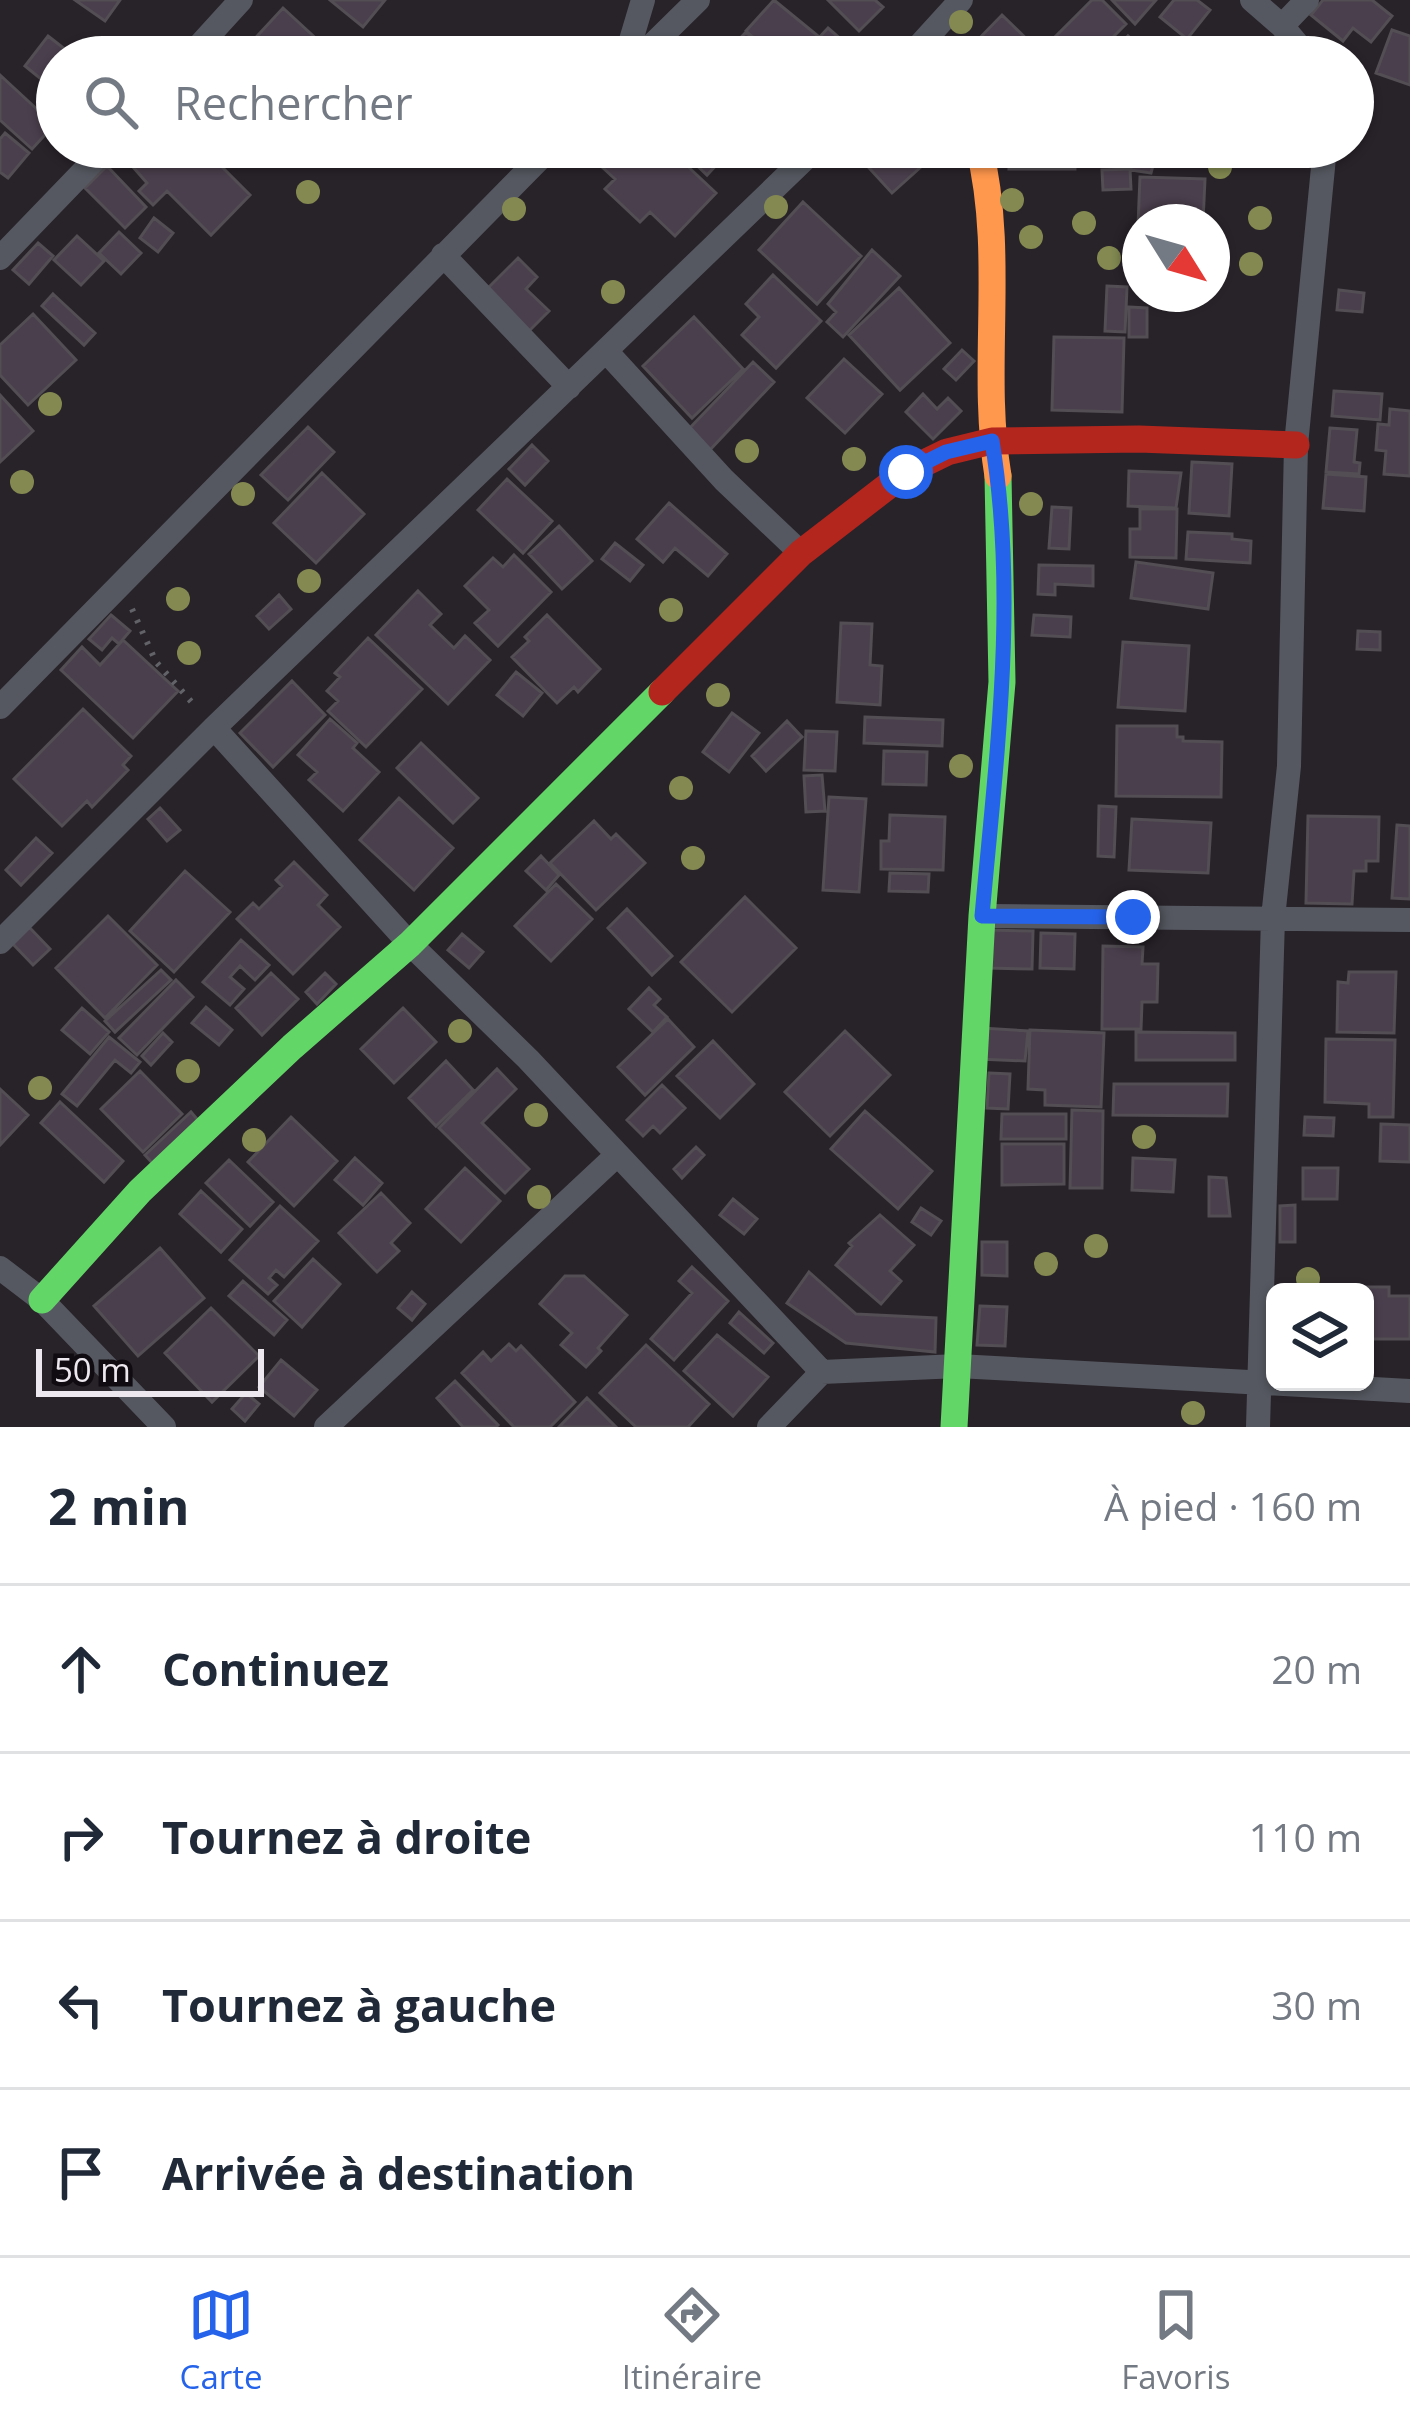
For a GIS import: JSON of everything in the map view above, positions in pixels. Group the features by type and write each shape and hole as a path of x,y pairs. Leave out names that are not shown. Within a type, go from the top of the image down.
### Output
{"street":[{"path":"208,36 241,0"},
{"path":"632,36 643,0"},
{"path":"661,36 698,0"},
{"path":"930,36 962,0"},
{"path":"1252,0 1290,36"},
{"path":"1282,26 1306,0"},
{"path":"0,258 87,168"},
{"path":"0,707 530,168"},
{"path":"0,942 214,728 795,168"},
{"path":"954,1427 982,916 1002,682 999,484 992,441 992,270 984,168"},
{"path":"1258,1427 1273,918 1289,766 1296,445 1323,168"},
{"path":"442,255 569,387"},
{"path":"606,351 711,466 801,553"},
{"path":"42,1300 140,1191 292,1047 410,944 801,553 906,472 946,452 992,441 1139,439 1296,445"},
{"path":"214,728 410,944 528,1059 822,1372"},
{"path":"982,916 1410,920"},
{"path":"326,1427 617,1155"},
{"path":"0,1268 42,1300 164,1427"},
{"path":"769,1427 822,1372 958,1366 1410,1391"}],"path":[{"path":"120,584 156,662 214,728"}],"building":[{"path":"75,0 120,0 105,21"},
{"path":"330,0 385,0 363,27"},
{"path":"774,0 818,36 752,36 746,31"},
{"path":"828,0 875,0 883,7 859,31"},
{"path":"1092,0 1102,0 1126,24 1114,36 1056,36"},
{"path":"1112,0 1156,0 1135,24"},
{"path":"1174,0 1197,0 1210,10 1189,36 1160,17"},
{"path":"1323,0 1372,0 1392,16 1374,38 1353,28 1347,36 1337,36 1311,15"},
{"path":"283,8 313,36 257,36"},
{"path":"1002,15 1024,36 982,36"},
{"path":"1392,30 1410,36 1410,85 1376,73"},
{"path":"36,52 36,75 25,66"},
{"path":"0,75 36,108 36,145 32,149 0,120"},
{"path":"5,133 29,153 8,178 0,172 0,139"},
{"path":"109,168 146,207 125,228 85,188"},
{"path":"134,168 223,168 250,195 211,235 167,191 153,205 139,191 147,183"},
{"path":"603,168 689,168 716,193 675,236 650,212 640,222 605,189 615,179"},
{"path":"869,168 920,168 892,193"},
{"path":"1130,169 1131,189 1103,190 1102,170"},
{"path":"1140,177 1205,179 1204,204 1139,204"},
{"path":"803,202 861,256 817,304 759,250"},
{"path":"154,218 173,233 158,252 140,238"},
{"path":"119,232 141,253 121,274 99,253"},
{"path":"77,236 104,261 81,285 54,260"},
{"path":"38,243 53,256 29,284 13,270"},
{"path":"872,250 900,276 843,337 827,322 836,312 828,304"},
{"path":"518,258 537,277 526,289 549,311 524,336 482,294"},
{"path":"773,275 821,321 776,368 742,335 759,317 746,304"},
{"path":"1107,286 1122,287 1125,332 1105,331"},
{"path":"899,288 950,343 900,390 849,335"},
{"path":"1339,290 1364,293 1362,312 1337,310"},
{"path":"53,294 95,333 84,345 42,306"},
{"path":"1129,312 1147,312 1147,337 1129,337"},
{"path":"33,314 76,360 28,405 0,375 0,345"},
{"path":"694,317 743,369 692,418 643,366"},
{"path":"1054,337 1124,338 1122,412 1052,410"},
{"path":"962,350 974,361 956,380 944,369"},
{"path":"844,359 882,394 845,433 807,398"},
{"path":"753,362 774,382 706,454 685,433"},
{"path":"1334,391 1382,394 1380,420 1332,416"},
{"path":"923,394 937,409 948,398 961,411 933,439 906,412"},
{"path":"0,395 33,431 0,462"},
{"path":"1390,409 1410,411 1410,476 1384,474 1386,451 1376,450 1378,424 1389,425"},
{"path":"308,427 334,452 288,500 261,475"},
{"path":"1330,428 1357,430 1354,462 1360,463 1359,474 1326,472"},
{"path":"532,445 548,461 525,485 509,469"},
{"path":"1192,462 1232,464 1229,516 1189,513"},
{"path":"1129,471 1181,473 1176,508 1128,506"},
{"path":"322,473 364,514 316,563 274,523"},
{"path":"1326,474 1366,477 1364,511 1323,508"},
{"path":"507,479 552,521 523,553 478,510"},
{"path":"669,503 727,554 708,576 675,548 663,562 637,539"},
{"path":"1052,507 1071,508 1069,549 1049,548"},
{"path":"1140,509 1177,509 1176,558 1130,557 1130,529 1140,529"},
{"path":"559,526 592,561 562,589 529,554"},
{"path":"1188,532 1232,534 1232,539 1251,541 1250,563 1186,559"},
{"path":"615,543 643,565 630,581 602,559"},
{"path":"514,555 551,592 498,646 475,623 489,610 465,586 493,558 503,567"},
{"path":"1136,562 1213,573 1208,609 1131,598"},
{"path":"1039,565 1093,566 1093,586 1055,584 1055,595 1038,594"},
{"path":"418,591 441,614 430,625 454,648 465,636 490,660 448,704 376,635"},
{"path":"279,595 291,609 269,629 257,616"},
{"path":"111,615 130,631 119,644 112,638 102,650 89,639"},
{"path":"547,615 600,669 578,692 574,687 557,703 512,657"},
{"path":"1034,615 1071,617 1070,637 1032,635"},
{"path":"841,623 872,624 870,665 882,666 880,705 837,702"},
{"path":"1358,631 1380,632 1380,650 1357,649"},
{"path":"368,638 422,689 366,747 328,711 338,701 327,691 340,677 335,673"},
{"path":"123,640 178,691 133,738 61,670 82,647 100,665"},
{"path":"1123,642 1189,646 1185,711 1118,707"},
{"path":"516,672 542,693 523,716 497,695"},
{"path":"292,681 325,715 273,767 240,733"},
{"path":"83,709 131,756 123,765 128,770 92,807 87,801 62,826 14,779"},
{"path":"732,713 759,733 729,772 703,752"},
{"path":"865,717 943,720 942,746 864,743"},
{"path":"330,719 379,772 343,811 309,780 317,772 298,755"},
{"path":"787,721 802,737 766,771 752,756"},
{"path":"1117,726 1177,726 1177,737 1183,741 1222,742 1221,797 1116,796"},
{"path":"806,731 837,732 835,771 804,770"},
{"path":"421,743 478,798 453,823 397,768"},
{"path":"884,751 927,752 926,785 883,784"},
{"path":"822,775 825,811 806,812 804,776"},
{"path":"829,797 866,799 859,892 823,890"},
{"path":"399,798 453,848 414,890 360,840"},
{"path":"1099,806 1116,807 1114,857 1098,856"},
{"path":"160,808 180,830 167,841 148,819"},
{"path":"890,815 945,817 943,870 881,869 881,841 889,841"},
{"path":"1308,816 1379,817 1378,861 1366,861 1366,871 1354,871 1352,904 1306,903"},
{"path":"1132,819 1211,823 1208,873 1129,870"},
{"path":"594,821 611,839 616,834 645,863 596,910 550,863"},
{"path":"1397,825 1410,826 1410,899 1392,898"},
{"path":"36,838 52,853 21,885 6,870"},
{"path":"541,856 559,875 546,890 526,871"},
{"path":"294,862 327,895 318,905 340,927 293,974 237,919 253,903 259,909 282,886 276,880"},
{"path":"185,871 230,912 174,972 130,931"},
{"path":"890,873 929,874 928,892 889,891"},
{"path":"556,884 592,919 551,961 515,926"},
{"path":"745,897 796,948 732,1012 681,962"},
{"path":"627,909 672,956 652,975 608,928"},
{"path":"108,916 157,965 105,1018 56,968"},
{"path":"29,927 50,949 33,965 12,943"},
{"path":"987,930 1033,931 1032,969 987,968"},
{"path":"1041,933 1075,934 1074,969 1040,968"},
{"path":"462,934 483,952 469,968 448,950"},
{"path":"241,940 269,965 255,980 240,966 230,977 244,989 230,1005 203,982"},
{"path":"1103,946 1143,947 1142,964 1158,964 1157,1002 1142,1002 1141,1029 1102,1029"},
{"path":"161,970 171,980 115,1032 105,1021"},
{"path":"1349,972 1396,972 1394,1033 1337,1032 1338,982 1348,983"},
{"path":"271,973 298,999 262,1035 236,1008"},
{"path":"325,973 336,984 317,1004 306,992"},
{"path":"176,980 193,997 137,1055 119,1038"},
{"path":"649,988 660,999 654,1005 667,1017 653,1032 629,1009"},
{"path":"206,1007 232,1030 219,1045 192,1023"},
{"path":"82,1008 109,1032 90,1054 62,1030"},
{"path":"403,1008 436,1042 394,1083 361,1049"},
{"path":"668,1019 694,1047 645,1095 618,1067"},
{"path":"981,1028 1028,1031 1025,1061 979,1059"},
{"path":"1030,1030 1104,1033 1101,1107 1045,1105 1045,1090 1028,1089"},
{"path":"845,1031 890,1075 830,1136 785,1092"},
{"path":"1136,1032 1235,1033 1235,1060 1136,1060"},
{"path":"163,1033 172,1042 151,1065 142,1056"},
{"path":"109,1037 140,1062 131,1073 115,1060 77,1106 62,1094"},
{"path":"1326,1039 1395,1040 1393,1117 1369,1117 1369,1104 1325,1102"},
{"path":"713,1041 754,1084 720,1118 677,1076"},
{"path":"446,1061 473,1090 436,1126 409,1098"},
{"path":"497,1069 516,1089 482,1123 529,1169 505,1193 439,1128"},
{"path":"140,1071 182,1114 143,1152 101,1109"},
{"path":"989,1073 1010,1074 1008,1109 987,1108"},
{"path":"1114,1084 1228,1084 1227,1116 1113,1115"},
{"path":"662,1085 685,1108 660,1133 653,1126 643,1136 627,1120"},
{"path":"0,1089 28,1115 0,1145"},
{"path":"60,1102 123,1161 104,1182 41,1123"},
{"path":"1072,1110 1103,1111 1102,1188 1070,1188"},
{"path":"865,1111 932,1171 898,1209 831,1149"},
{"path":"191,1112 202,1125 157,1168 145,1155"},
{"path":"1002,1114 1066,1114 1066,1139 1001,1139"},
{"path":"291,1117 337,1161 294,1206 248,1162"},
{"path":"1305,1117 1334,1118 1333,1136 1304,1135"},
{"path":"1381,1124 1410,1125 1410,1162 1380,1161"},
{"path":"1002,1144 1064,1144 1064,1184 1002,1185"},
{"path":"696,1147 704,1155 682,1178 674,1169"},
{"path":"355,1158 382,1183 363,1205 335,1180"},
{"path":"1133,1158 1175,1160 1173,1192 1132,1190"},
{"path":"229,1160 273,1202 250,1226 206,1183"},
{"path":"465,1168 500,1201 461,1242 426,1209"},
{"path":"1303,1168 1338,1168 1337,1199 1303,1199"},
{"path":"1209,1177 1226,1178 1230,1216 1209,1216"},
{"path":"201,1191 242,1229 221,1252 180,1214"},
{"path":"381,1193 410,1223 391,1243 399,1251 377,1272 339,1233"},
{"path":"733,1199 757,1219 744,1234 720,1215"},
{"path":"1295,1205 1295,1242 1280,1242 1280,1206"},
{"path":"280,1206 318,1241 284,1277 276,1270 269,1278 277,1285 268,1294 230,1260"},
{"path":"921,1208 941,1221 931,1235 912,1222"},
{"path":"880,1215 914,1245 890,1271 901,1281 881,1304 836,1265 852,1246 849,1243"},
{"path":"982,1242 1007,1242 1007,1276 982,1275"},
{"path":"160,1248 204,1298 138,1356 94,1306"},
{"path":"313,1259 340,1284 302,1327 274,1301"},
{"path":"692,1267 728,1301 674,1360 651,1339 692,1293 679,1281"},
{"path":"809,1272 856,1314 936,1318 935,1352 846,1343 787,1303"},
{"path":"565,1276 584,1276 627,1315 586,1367 561,1345 572,1333 540,1304"},
{"path":"243,1281 287,1320 274,1335 229,1296"},
{"path":"1374,1287 1389,1287 1389,1296 1410,1296 1410,1339 1374,1339"},
{"path":"412,1292 425,1304 412,1320 398,1308"},
{"path":"980,1306 1007,1307 1005,1346 977,1345"},
{"path":"211,1308 259,1356 212,1402 165,1353"},
{"path":"739,1312 773,1343 764,1353 730,1323"},
{"path":"717,1335 768,1377 733,1416 684,1371"},
{"path":"509,1344 516,1351 521,1346 575,1402 550,1427 514,1427 462,1373 483,1352 491,1361"},
{"path":"646,1345 709,1404 688,1427 636,1427 600,1393"},
{"path":"281,1360 317,1390 294,1416 259,1387"},
{"path":"455,1381 496,1427 463,1427 437,1398"},
{"path":"246,1393 259,1404 245,1421 232,1409"},
{"path":"587,1398 616,1427 559,1427"}],"traffic: fast":[{"path":"954,1427 982,916 1002,682 998,476"},
{"path":"42,1300 140,1191 292,1047 410,944 662,692"}],"traffic: slow":[{"path":"983,168 991,229 991,394 998,476"}],"traffic: jam":[{"path":"662,692 801,553 906,472 947,452 992,441 1139,439 1296,445"}],"route":[{"path":"906,472 946,452 992,441 999,484 1004,601 1002,682 982,916 1133,917"}]}
